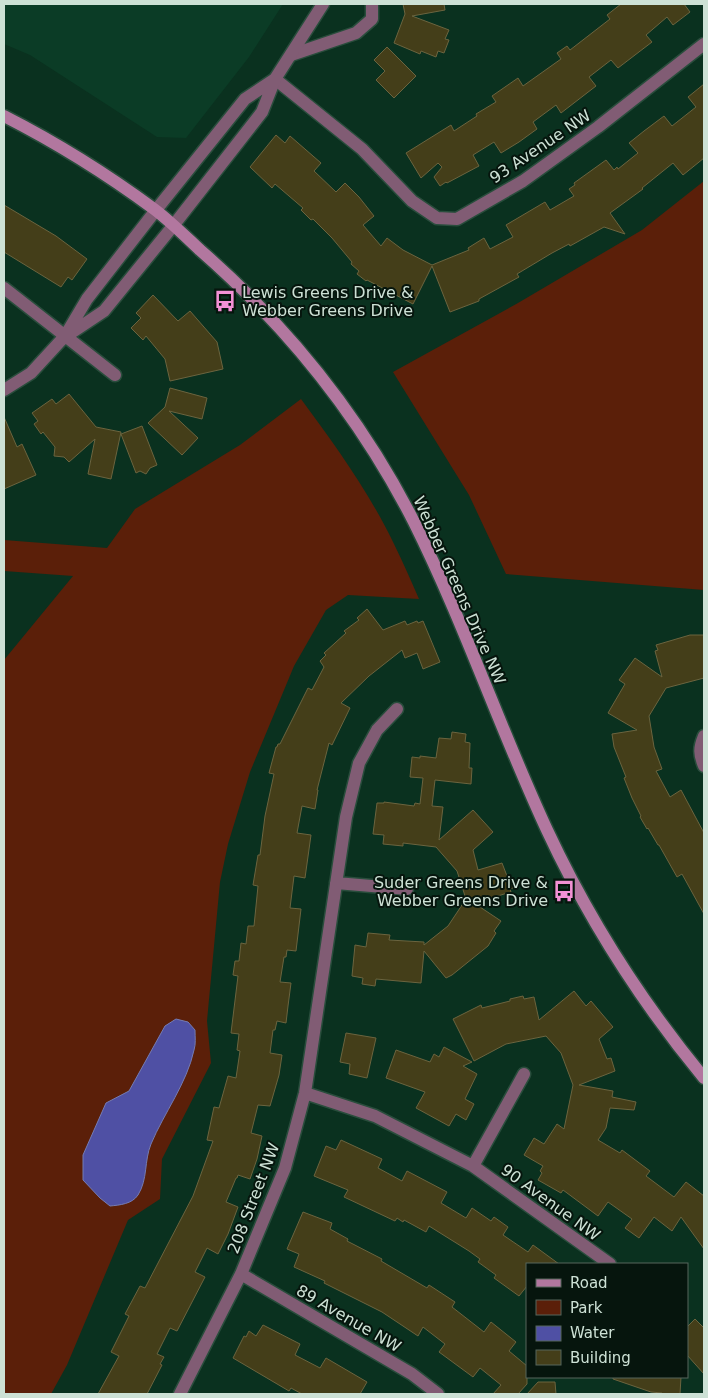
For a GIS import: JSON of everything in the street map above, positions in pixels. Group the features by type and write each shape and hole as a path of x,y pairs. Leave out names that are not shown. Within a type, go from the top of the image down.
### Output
{"main road":[{"name":"Webber Greens Drive NW","path":"4,116 27,127 103,174 156,210 226,273 290,339 327,383 383,466 412,519 438,572 531,793 558,852 628,975 668,1032 704,1078"}],"street":[{"path":"65,336 104,311 262,112 275,79 323,4"},
{"path":"290,55 356,32 372,19 372,4"},
{"name":"93 Avenue NW","path":"275,79 362,149 412,201 437,218 457,219 523,181 598,127 704,44"},
{"path":"4,390 31,373 65,336 87,299 246,99 275,79"},
{"path":"4,288 115,375"},
{"name":"208 Street NW","path":"180,1394 241,1274 285,1168 305,1093 346,816 359,763 376,730 397,709"},
{"path":"704,736 699,754 704,766"},
{"path":"336,883 407,889"},
{"path":"473,1166 524,1074"},
{"name":"90 Avenue NW","path":"305,1093 375,1116 473,1166 609,1263"},
{"name":"89 Avenue NW","path":"241,1274 412,1374 438,1394"}],"shaded area":[{"path":"4,4 283,4 249,57 186,138 157,137 30,55 4,44"}],"green space":[{"path":"704,181 704,590 506,574 469,495 393,372 518,303 642,230"},
{"path":"301,399 363,487 397,551 419,599 348,595 326,610 294,666 250,772 228,844 220,882 207,1021 211,1063 162,1159 160,1199 128,1220 67,1365 51,1394 4,1394 4,660 73,576 4,571 4,540 107,548 135,509 240,445"}],"water":[{"path":"176,1019 188,1022 195,1030 195,1045 191,1062 181,1086 151,1144 143,1183 138,1195 129,1202 110,1206 83,1180 83,1155 106,1103 129,1091 165,1026"}],"building":[{"path":"403,4 444,4 445,10 412,16 449,30 445,39 449,40 444,53 438,51 436,57 421,51 420,54 394,43 405,14"},
{"path":"621,4 684,4 690,12 673,25 667,17 646,35 652,42 618,68 611,60 589,77 596,86 561,113 556,105 533,122 537,129 519,142 501,153 494,142 473,155 479,166 440,186 434,177 442,167 438,163 421,178 406,153 451,125 454,131 477,116 476,114 496,102 492,96 518,78 523,86 561,59 557,53 567,46 570,50 610,19 607,15"},
{"path":"387,47 416,76 394,98 376,80 385,71 374,60"},
{"path":"704,84 704,158 683,175 673,163 643,189 610,213 625,234 604,227 570,246 569,244 552,253 517,274 519,277 479,299 479,301 450,312 432,266 413,304 366,281 357,274 359,271 351,264 352,262 332,238 301,210 303,208 275,184 272,188 250,167 276,135 285,143 290,136 321,163 314,171 336,192 345,183 359,197 374,216 363,225 381,246 387,238 403,250 432,265 469,250 468,248 484,238 490,249 513,237 506,225 545,202 550,210 574,196 569,189 575,185 574,183 606,160 614,170 617,167 618,169 638,153 629,143 664,116 672,126 696,107 688,97"},
{"path":"4,205 56,236 87,259 72,280 68,277 61,287 4,252"},
{"path":"153,295 178,321 190,311 217,342 223,369 170,381 165,359 146,336 143,340 131,328 141,318 136,313"},
{"path":"170,388 207,398 202,419 169,411 198,438 182,455 148,423 165,407"},
{"path":"69,394 96,427 121,432 111,479 88,474 95,439 69,462 64,457 54,456 55,447 43,432 41,434 34,424 38,421 32,413 52,399 56,404"},
{"path":"4,417 17,447 22,444 36,475 4,489"},
{"path":"142,426 157,465 150,468 146,474 140,471 136,473 121,434"},
{"path":"367,609 383,630 405,621 407,625 423,621 440,662 423,669 417,653 405,658 402,650 369,676 341,703 350,708 332,745 329,743 317,790 315,809 302,806 297,833 311,835 305,878 294,876 290,908 301,909 296,951 287,950 286,957 284,957 280,982 291,983 286,1023 277,1021 275,1030 273,1030 270,1053 282,1055 279,1075 270,1106 258,1105 251,1133 262,1136 250,1179 238,1175 236,1178 226,1202 238,1207 228,1234 218,1254 207,1248 195,1272 205,1277 177,1331 170,1328 157,1354 164,1357 160,1364 162,1365 147,1394 98,1394 119,1356 111,1352 129,1316 125,1314 140,1286 145,1288 193,1196 213,1141 207,1140 214,1107 219,1108 228,1076 236,1078 240,1051 237,1050 239,1034 231,1033 238,976 233,975 235,961 239,961 241,943 246,944 248,926 254,926 258,886 253,885 274,774 269,773 276,747 280,744 308,688 312,690 324,667 320,661 326,655 324,653 346,633 344,631 359,620 357,618"},
{"path":"690,635 704,635 704,678 666,688 649,716 654,747 662,769 656,771 670,797 681,790 704,833 704,914 682,874 677,877 659,845 647,829 624,778 626,777 614,747 612,734 637,730 608,713 625,684 619,680 635,658 662,677 655,651 658,650 656,645"},
{"path":"452,732 466,734 465,742 470,743 469,768 472,768 471,784 435,780 432,806 443,807 439,840 473,810 493,832 473,850 478,870 502,863 513,888 510,889 511,892 474,903 501,921 494,931 496,933 488,946 452,975 446,978 424,951 421,983 376,979 375,986 362,984 363,978 352,976 355,945 366,947 368,933 390,935 389,940 424,942 424,945 448,926 466,899 457,871 436,847 403,843 403,846 383,844 384,835 373,834 377,803 384,802 414,806 415,803 420,804 423,778 410,777 412,757 436,758 439,738 451,739"},
{"path":"574,991 586,1006 591,1001 613,1027 599,1039 607,1059 611,1058 615,1071 579,1085 613,1091 612,1097 636,1102 634,1110 610,1108 606,1128 598,1140 620,1153 622,1150 650,1171 646,1176 674,1197 686,1182 704,1196 704,1249 681,1217 672,1231 654,1217 639,1238 625,1228 632,1219 608,1202 598,1216 563,1190 561,1193 538,1180 543,1166 524,1155 534,1138 544,1144 557,1124 564,1129 573,1085 561,1053 546,1036 506,1044 474,1061 453,1019 481,1005 482,1008 523,996 524,999 534,997 539,1020"},
{"path":"346,1033 376,1038 367,1078 349,1074 350,1064 340,1062"},
{"path":"444,1047 472,1062 463,1066 477,1074 465,1099 474,1104 466,1120 456,1114 449,1126 416,1108 425,1092 386,1078 396,1050 430,1062 434,1054 439,1057"},
{"path":"341,1140 382,1159 378,1168 402,1181 407,1171 447,1192 441,1203 466,1218 472,1208 491,1221 494,1217 508,1227 503,1235 528,1252 533,1245 558,1263 526,1263 526,1287 519,1296 494,1278 496,1275 478,1262 480,1259 429,1226 426,1232 404,1220 403,1222 397,1218 395,1221 344,1197 348,1190 314,1176 326,1146 336,1150"},
{"path":"303,1212 332,1223 330,1229 348,1239 347,1241 382,1259 381,1261 427,1288 429,1285 455,1302 452,1307 484,1332 491,1322 516,1342 509,1351 526,1365 527,1384 518,1394 493,1394 501,1385 480,1368 473,1377 439,1352 445,1344 423,1327 418,1336 382,1312 324,1283 325,1281 294,1267 299,1254 287,1249"},
{"path":"695,1319 704,1328 704,1374 688,1356 688,1326"},
{"path":"263,1325 300,1344 295,1355 320,1368 326,1358 367,1382 360,1394 302,1394 291,1388 289,1391 233,1358 244,1336 246,1337 249,1331 256,1336"},
{"path":"681,1378 680,1394 651,1392 613,1379"},
{"path":"538,1382 555,1382 556,1394 527,1394"}],"place":[{"name":"Lewis Greens Drive & Webber Greens Drive","path":"225,301"},
{"name":"Suder Greens Drive & Webber Greens Drive","path":"564,891"}]}
